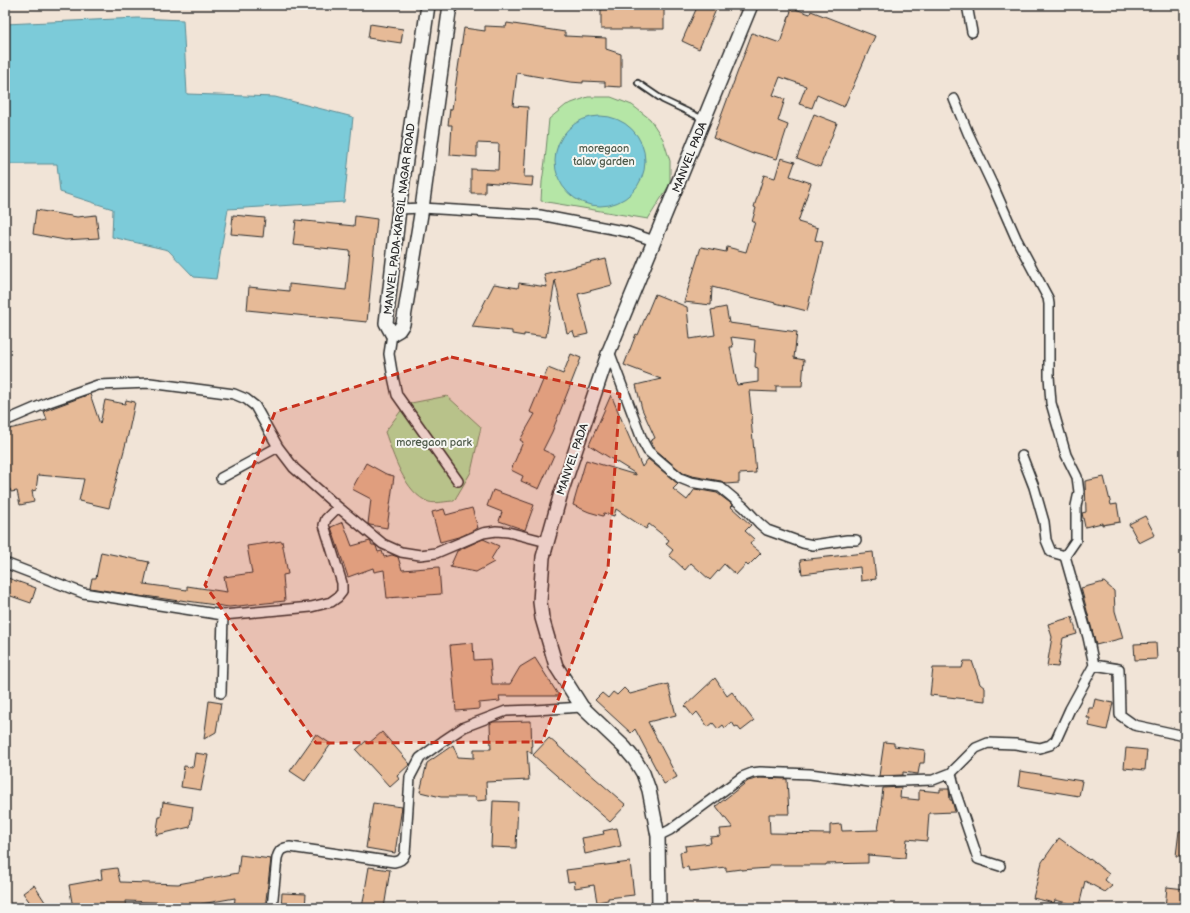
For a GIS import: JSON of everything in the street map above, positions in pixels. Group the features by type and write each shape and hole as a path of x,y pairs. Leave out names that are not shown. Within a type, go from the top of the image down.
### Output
{"main road":[{"name":"MANVEL PADA-KARGIL NAGAR ROAD","path":"428,5 399,209 386,323 392,334 399,330 403,324 422,208 450,5"},
{"name":"MANVEL PADA","path":"659,908 658,836 649,790 643,773 635,760 624,746 582,707 556,666 542,618 540,602 543,557 561,493 609,350 751,5"}],"street":[{"path":"967,5 972,32"},
{"path":"954,99 968,134 1016,238 1050,304 1050,403 1066,455 1077,477 1079,492 1076,506 1076,540 1065,556"},
{"path":"399,209 422,208 540,215 628,232 654,241"},
{"path":"392,334 390,354 397,395 458,481"},
{"path":"609,350 643,442 648,451 680,478 690,482 720,487 744,506 767,530 803,543 813,545 856,540"},
{"path":"5,421 49,402 98,385 150,383 234,394 246,399 255,406 278,447 294,468 383,544 401,552 420,555 436,553 483,534 496,531 508,532 547,542"},
{"path":"221,478 278,447"},
{"path":"1022,456 1036,494 1044,522 1046,540 1051,552 1065,556"},
{"path":"5,563 83,593 223,615 311,607 331,602 342,592 342,583 324,525 326,519 338,507"},
{"path":"658,836 670,830 742,776 752,773 810,774 870,782 933,780 951,773 976,748 988,743 1015,744 1040,748 1050,745 1056,740 1070,709 1094,665 1088,637 1065,556"},
{"path":"221,693 223,615"},
{"path":"1094,665 1119,669 1120,715 1134,725 1185,736"},
{"path":"272,908 277,858 279,852 283,848 290,847 394,862 403,859 405,854 410,777 420,758 443,741 464,728 506,711 582,707"},
{"path":"951,773 956,794 978,859 1000,866"}],"lane":[{"path":"638,83 663,100 704,119"}],"highlighted area":[{"path":"451,357 620,394 608,568 542,742 316,743 205,585 275,412"}],"green space":[{"name":"moregaon talav garden","path":"588,97 611,97 632,105 650,119 663,139 670,161 670,184 648,219 541,201 549,119 566,105"},
{"name":"moregaon park","path":"447,396 481,427 471,472 454,501 432,503 421,498 413,491 407,482 396,462 385,432 406,404"}],"water":[{"path":"138,18 183,20 187,94 275,97 353,117 344,202 228,209 216,279 194,277 168,250 112,237 113,209 60,192 57,164 5,164 5,24"},
{"path":"600,116 617,119 632,129 642,144 645,161 642,178 632,193 617,203 600,206 583,203 568,193 558,178 555,161 558,144 568,129 583,119"}],"building":[{"path":"698,5 718,5 699,49 682,41"},
{"path":"792,8 810,14 811,11 875,36 844,107 817,95 812,108 799,104 806,86 780,77 773,95 785,99 778,121 788,125 777,159 753,152 753,154 713,138 752,33 780,43"},
{"path":"601,9 664,9 664,29 601,29"},
{"path":"507,23 565,32 565,36 606,38 606,49 621,54 621,87 605,86 605,82 570,82 517,73 513,106 528,107 524,177 533,177 532,186 485,182 485,193 471,193 471,169 498,170 499,144 477,143 477,157 450,155 452,125 448,125 450,109 452,109 464,28 485,31 485,26 506,27"},
{"path":"370,24 403,29 401,43 368,38"},
{"path":"814,114 837,123 820,167 797,158"},
{"path":"781,158 795,162 790,176 811,183 798,222 818,228 815,240 823,242 807,311 712,287 711,305 684,302 701,247 726,252 727,247 746,252 755,222 752,222 756,208 754,207 764,175 775,178"},
{"path":"36,210 77,217 96,215 99,238 65,240 33,234"},
{"path":"233,215 265,218 263,237 231,234"},
{"path":"355,216 377,219 367,322 247,310 249,287 289,291 289,284 346,290 350,251 293,245 296,220 354,226"},
{"path":"606,259 612,285 578,294 588,334 575,337 573,331 567,333 555,280 546,337 524,334 524,336 512,334 512,331 472,327 494,284 518,288 519,283 547,287 544,274"},
{"path":"655,294 687,307 690,339 715,335 711,310 726,307 729,323 797,332 794,358 804,360 802,386 776,386 776,392 749,391 756,473 739,474 739,483 726,484 721,481 683,473 656,450 650,441 655,438 642,409 636,385 661,379 624,365 636,334 638,335","holes":["731,337 755,340 755,367 758,368 758,382 737,385 730,347 733,347"]},
{"path":"571,354 581,358 552,432 543,450 554,455 539,489 521,481 523,476 511,470 523,442 520,440 535,414 530,412 548,368 563,374"},
{"path":"90,394 100,424 105,400 125,404 126,400 135,402 109,508 79,501 84,479 38,475 36,490 32,491 34,502 20,505 17,491 11,492 10,489 5,491 5,430 47,420 44,411"},
{"path":"611,395 642,467 648,459 678,484 673,489 687,500 695,489 717,493 733,505 731,507 751,525 745,531 754,539 750,544 761,553 748,566 746,564 736,575 724,564 710,580 691,563 685,570 669,555 673,550 666,544 669,540 649,524 646,529 616,509 614,516 604,513 603,516 573,505 586,460 636,475 589,445"},
{"path":"366,463 386,474 394,476 387,528 368,524 371,499 352,489"},
{"path":"1104,477 1111,505 1117,504 1120,522 1102,525 1102,523 1085,527 1082,513 1086,512 1085,481"},
{"path":"493,490 534,505 525,530 499,521 502,512 487,506"},
{"path":"472,508 478,528 462,536 440,542 432,512 444,509 446,515"},
{"path":"1145,516 1155,535 1139,543 1129,524"},
{"path":"343,522 352,546 370,541 372,545 376,546 378,552 382,551 384,557 392,555 398,557 402,570 439,567 441,594 387,598 384,570 374,572 373,568 348,577 331,527"},
{"path":"483,539 499,546 491,559 494,562 476,572 450,567 457,551"},
{"path":"282,541 288,574 283,575 285,601 229,607 145,597 90,588 92,578 96,578 101,552 149,562 144,584 187,590 187,586 227,592 224,577 252,573 247,546"},
{"path":"873,552 876,579 861,581 860,567 802,574 800,560"},
{"path":"5,577 36,588 31,603 5,594"},
{"path":"1104,582 1114,591 1115,611 1123,638 1096,645 1081,588"},
{"path":"1072,617 1077,634 1063,638 1058,667 1047,666 1052,637 1048,624"},
{"path":"473,643 474,660 490,659 492,684 510,684 520,667 535,658 559,696 499,696 500,701 479,703 479,709 456,711 450,645"},
{"path":"1156,643 1157,659 1135,660 1134,644"},
{"path":"964,661 972,661 980,684 985,688 985,701 930,695 933,668 962,668"},
{"path":"715,678 727,696 732,692 754,721 741,731 737,726 735,727 732,722 725,728 723,725 718,729 713,723 708,727 697,712 693,716 685,706"},
{"path":"668,684 676,715 648,722 677,777 664,784 635,729 631,733 595,700 602,693 608,698 613,692 617,695 624,688 630,694"},
{"path":"1095,699 1113,703 1107,730 1089,726 1090,718 1087,718 1089,708 1093,708"},
{"path":"209,701 221,703 216,732 204,739"},
{"path":"531,721 532,754 527,750 529,780 486,782 487,800 476,801 476,797 441,797 420,792 427,763 453,745 458,757 474,758 474,749 491,749 490,724 493,722"},
{"path":"382,732 410,764 397,776 399,779 390,787 356,750 366,741 368,744"},
{"path":"316,734 331,744 305,781 290,771"},
{"path":"549,738 626,805 610,822 533,755"},
{"path":"884,742 894,743 894,746 925,750 924,763 920,763 918,774 903,772 903,775 879,776"},
{"path":"1126,748 1147,750 1145,770 1124,768"},
{"path":"195,753 208,755 201,790 181,787 184,766 193,767"},
{"path":"1020,771 1082,781 1079,796 1018,786"},
{"path":"760,778 787,779 789,814 769,814 770,833 830,834 830,825 841,824 842,831 878,830 883,788 901,787 900,798 919,800 919,790 940,792 940,789 949,789 950,800 952,800 955,812 929,813 927,841 907,839 905,858 868,855 868,863 769,865 769,868 726,871 726,867 689,871 688,867 682,868 680,852 686,851 685,846 711,843 710,837 721,836 720,829 733,828 716,806 748,781"},
{"path":"493,801 518,802 516,848 491,847"},
{"path":"163,802 193,807 190,827 156,835"},
{"path":"373,803 402,807 395,853 366,848"},
{"path":"617,828 621,846 585,854 582,838 604,834 603,831"},
{"path":"1179,831 1185,831 1185,856 1176,856"},
{"path":"1059,838 1109,874 1105,880 1112,886 1105,892 1085,881 1079,906 1055,900 1054,903 1033,898 1042,862"},
{"path":"240,855 271,859 265,908 234,908 235,898 201,904 201,908 182,908 182,903 125,901 126,908 73,908 69,885 102,879 101,870 117,868 120,882 178,884 238,873"},
{"path":"630,862 634,895 608,898 608,900 597,902 594,885 575,888 574,881 568,882 566,870"},
{"path":"369,867 390,870 384,908 362,908"},
{"path":"34,885 49,908 34,908 23,893"},
{"path":"1167,887 1185,889 1185,908 1165,908"},
{"path":"282,893 306,894 305,908 281,908"}]}
